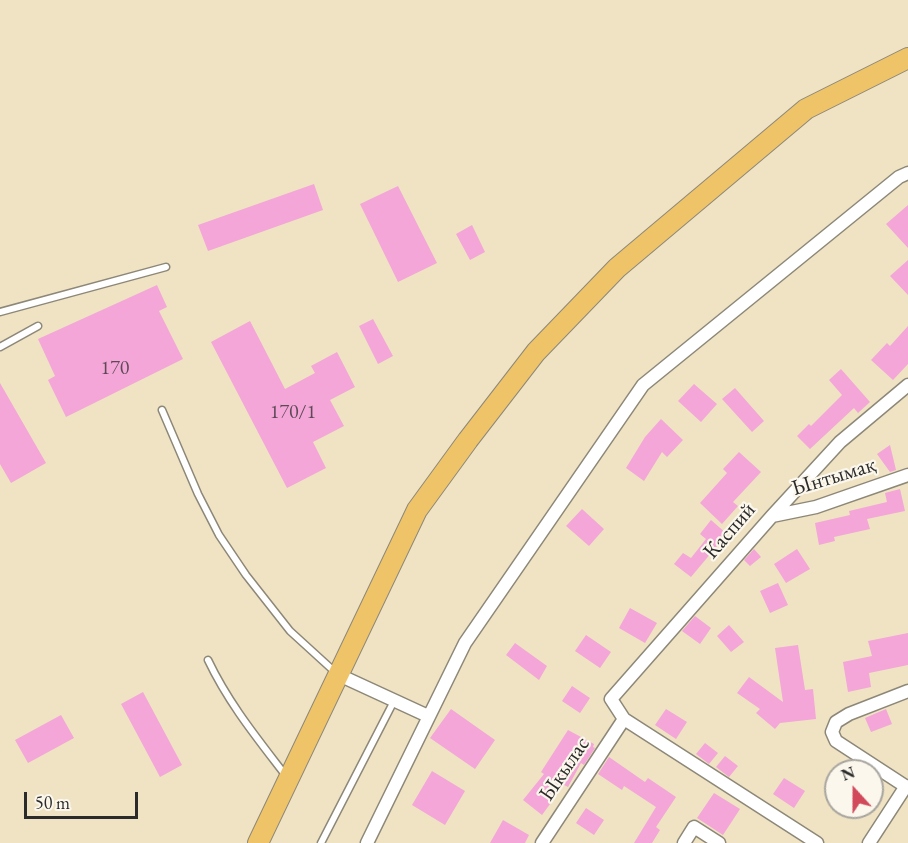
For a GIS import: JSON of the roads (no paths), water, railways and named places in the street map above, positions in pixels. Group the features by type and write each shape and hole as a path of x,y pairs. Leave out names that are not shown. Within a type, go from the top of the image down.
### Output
{"main road":[{"path":"258,843 417,510 536,352 617,268 806,109 908,58"}],"street":[{"path":"367,843 465,643 643,385 899,177 908,173"},
{"name":"Каспий","path":"624,719 611,699 840,442 908,385"},
{"name":"Ынтымақ","path":"772,516 816,507 908,475"},
{"path":"339,675 428,716"},
{"path":"869,843 907,787 836,741 832,732 836,722 849,714 908,692"},
{"path":"624,719 817,843"},
{"name":"Ыкылас","path":"542,843 624,719"},
{"path":"684,843 694,827 719,843"}],"lane":[{"path":"0,312 166,267"},
{"path":"0,347 38,326"},
{"path":"162,410 198,494 219,535 246,575 290,631 339,675"},
{"path":"208,660 237,713 288,779"},
{"path":"321,843 394,701"}]}
